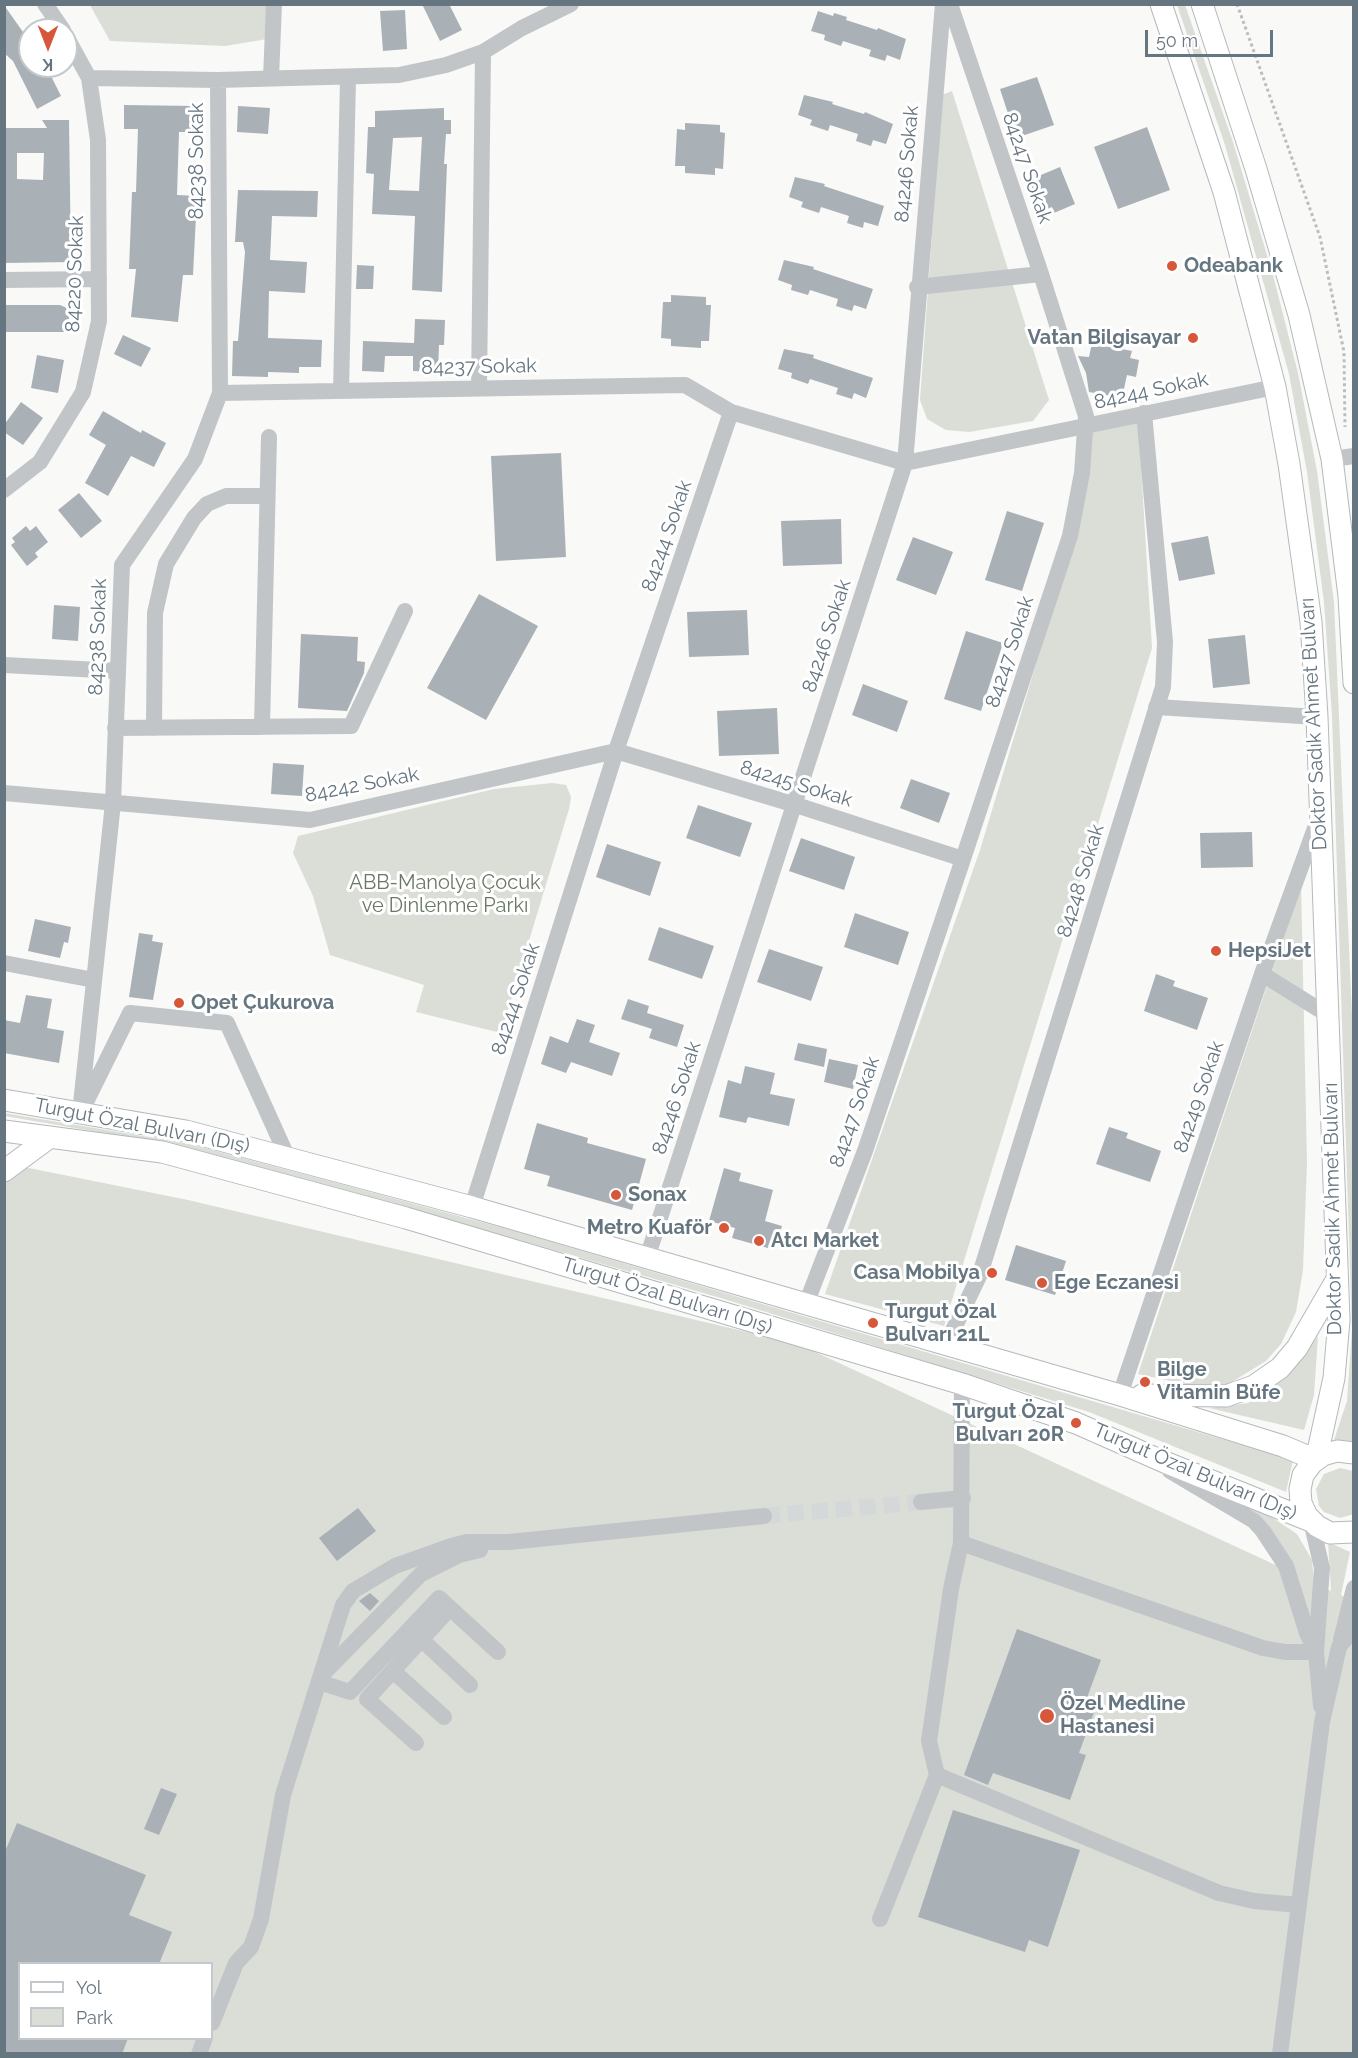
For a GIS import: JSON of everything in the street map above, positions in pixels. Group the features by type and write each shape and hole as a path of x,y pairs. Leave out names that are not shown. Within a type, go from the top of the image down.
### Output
{"main road":[{"name":"Doktor Sadık Ahmet Bulvarı","path":"1161,4 1224,192 1275,387 1289,464 1311,622 1317,717 1339,1320 1334,1378 1316,1460 1303,1475 1300,1489 1301,1503 1311,1521"},
{"name":"Doktor Sadık Ahmet Bulvarı","path":"1202,4 1256,169 1299,315 1332,459 1350,606 1353,683"},
{"name":"Turgut Özal Bulvarı (Dış)","path":"4,1100 186,1131 472,1207 1120,1395 1283,1446 1316,1460"},
{"name":"Turgut Özal Bulvarı (Dış)","path":"4,1131 162,1152 298,1188 962,1384 1076,1423 1162,1461 1311,1521 1330,1533 1353,1533"},
{"path":"4,1171 50,1137"},
{"path":"1120,1395 1226,1396 1254,1386 1280,1368 1297,1348 1337,1279"},
{"path":"1316,1460 1337,1451 1353,1453"}],"street":[{"path":"45,4 55,18"},
{"path":"271,78 274,4"},
{"name":"84246 Sokak","path":"647,1258 796,805 904,463 917,287 943,4"},
{"name":"84247 Sokak","path":"806,1304 865,1151 963,859 1070,536 1082,473 1086,416 950,4"},
{"path":"89,78 218,80 348,78 425,71 483,52 522,28 571,5"},
{"path":"478,388 483,52"},
{"name":"84220 Sokak","path":"4,490 40,462 83,392 99,321 98,140 89,78 78,58"},
{"path":"341,391 348,78"},
{"name":"84238 Sokak","path":"80,1113 113,802 122,565 195,459 220,393 218,80"},
{"path":"917,287 1041,274"},
{"path":"4,280 99,279"},
{"name":"84237 Sokak","path":"220,393 685,385 731,412"},
{"name":"84244 Sokak","path":"472,1207 616,751 731,412 904,463 1275,387"},
{"name":"84248 Sokak","path":"946,1345 980,1274 1163,687 1165,642 1144,413"},
{"path":"262,727 269,437"},
{"path":"1332,459 1353,456"},
{"path":"154,728 155,613 166,564 194,518 207,504 226,496 267,496"},
{"path":"116,728 351,726 405,611"},
{"path":"4,665 118,671"},
{"path":"1156,707 1317,717"},
{"name":"84242 Sokak","path":"4,794 310,820 616,751"},
{"name":"84245 Sokak","path":"616,751 796,805 963,859"},
{"name":"84249 Sokak","path":"1120,1395 1262,974 1320,814"},
{"path":"4,963 94,980"},
{"path":"1262,974 1328,1016"},
{"path":"80,1113 130,1013 227,1023 286,1156"},
{"path":"880,1919 937,1775 929,1741 951,1589 961,1543 962,1384"},
{"path":"1162,1461 1174,1475 1254,1521 1263,1531 1286,1566 1307,1633 1316,1652"},
{"path":"921,1502 963,1498"},
{"path":"213,2020 236,1963 250,1947 261,1919 283,1795 343,1605 352,1591 395,1566 451,1546 764,1516"},
{"path":"1311,1521 1322,1568 1316,1652 1322,1722"},
{"path":"321,1679 421,1574 459,1556 509,1542"},
{"path":"961,1543 1263,1648 1285,1652 1316,1652"},
{"path":"1280,2054 1322,1722 1353,1588"},
{"path":"321,1679 350,1692 439,1598 498,1652"},
{"path":"416,1743 368,1699 450,1608"},
{"path":"1340,1647 1353,1628"},
{"path":"421,1640 470,1685"},
{"path":"393,1671 444,1718"},
{"path":"937,1775 1219,1893 1254,1901 1299,1905"}],"path":[{"path":"1237,4 1320,237 1344,352 1345,434"}],"green space":[{"path":"90,5 268,5 267,39 225,46 110,41"},
{"path":"1177,5 1185,5 1233,142 1273,275 1298,373 1317,471 1334,602 1353,1039 1353,1442 1334,1440 1347,1401 1352,1330 1332,715 1324,602 1307,472 1289,374 1225,145"},
{"path":"952,91 1049,400 1033,421 969,432 946,430 927,419 920,400 942,95"},
{"path":"1138,416 1152,648 944,1326 825,1294 980,850 1074,538 1087,430"},
{"name":"ABB-Manolya Çocuk ve Dinlenme Parkı","path":"552,783 566,785 571,797 569,809 501,1033 416,1012 424,985 330,955 313,896 293,853 298,836 494,789"},
{"path":"1301,883 1307,1163 1303,1270 1296,1312 1281,1344 1266,1361 1222,1388 1194,1386 1138,1374"},
{"path":"4,1113 185,1143 344,1185 514,1231 1293,1460 1286,1492 1089,1412 724,1299 342,1189 185,1147 5,1116"},
{"path":"4,1163 188,1200 798,1344 1295,1574 1229,1498 1273,1518 1297,1534 1312,1560 1314,1583 1331,1591 1328,1542 1350,1552 1341,1595 1354,1602 1353,2053 5,2053"},
{"path":"1318,1336 1314,1395 1304,1430 1209,1408 1248,1403 1288,1376"},
{"path":"1340,1468 1353,1471 1354,1514 1340,1518 1324,1512 1319,1506 1316,1489 1324,1474"}],"building":[{"path":"422,4 449,4 462,30 440,41"},
{"path":"4,5 18,25 18,71 13,61 4,53"},
{"path":"405,10 407,49 383,51 380,11"},
{"path":"818,11 833,16 834,13 847,17 846,20 877,30 878,28 906,39 900,60 887,55 885,61 869,56 871,50 843,41 841,46 824,40 825,35 811,31"},
{"path":"1037,77 1054,125 1016,138 1000,89"},
{"path":"22,78 52,78 61,96 37,109"},
{"path":"804,95 833,102 832,104 864,114 865,112 893,124 886,144 873,140 871,146 856,141 858,134 830,125 828,131 810,125 812,120 798,115"},
{"path":"124,105 196,106 195,132 179,132 177,195 197,196 193,275 183,275 178,322 131,317 136,269 129,269 132,192 136,192 138,129 124,129"},
{"path":"238,106 270,108 268,134 237,132"},
{"path":"444,108 444,120 451,120 451,134 446,134 444,164 447,164 442,292 412,290 415,216 372,214 374,174 366,173 368,127 375,127 375,111","holes":["422,137 419,191 389,190 393,138"]},
{"path":"42,120 69,120 71,262 4,263 4,128 47,128","holes":["17,153 44,153 43,180 17,179"]},
{"path":"685,123 720,125 720,132 725,133 723,169 715,168 715,175 685,173 685,166 675,166 677,129 685,130"},
{"path":"1147,127 1170,190 1118,209 1094,147"},
{"path":"1060,167 1075,204 1054,213 1052,207 1042,211 1029,180"},
{"path":"795,177 825,184 824,186 884,206 878,226 864,222 863,228 847,223 849,216 821,207 819,213 801,207 803,202 789,197"},
{"path":"238,190 318,191 317,217 272,216 270,260 307,262 305,293 269,291 268,338 322,340 321,367 299,367 299,373 268,372 268,377 232,376 233,341 238,341 245,252 243,242 235,242"},
{"path":"784,260 814,267 813,269 873,289 866,309 854,305 852,311 836,306 838,299 810,290 808,295 791,290 792,285 778,280"},
{"path":"357,265 374,266 373,289 356,289"},
{"path":"671,295 706,297 706,305 711,305 709,341 701,341 701,348 671,346 671,339 661,338 663,302 671,302"},
{"path":"4,305 60,305 69,309 69,332 4,332"},
{"path":"415,319 445,320 444,345 439,345 438,372 413,371 413,356 385,356 384,372 362,371 363,341 414,343"},
{"path":"123,335 151,348 141,367 114,354"},
{"path":"1092,343 1132,351 1130,358 1139,360 1136,377 1127,375 1122,398 1089,392 1086,373 1078,356 1089,357"},
{"path":"784,349 814,355 813,358 873,378 866,398 854,393 852,399 836,394 838,388 810,379 808,384 791,378 792,373 778,369"},
{"path":"37,355 64,360 58,393 31,388"},
{"path":"21,402 43,418 23,445 4,432 4,425"},
{"path":"103,411 141,433 142,430 166,443 154,467 131,456 108,496 85,483 106,445 89,435"},
{"path":"561,453 566,557 496,561 491,456"},
{"path":"79,493 102,521 81,538 58,510"},
{"path":"1007,511 1044,523 1022,591 985,580"},
{"path":"841,519 842,564 783,566 781,521"},
{"path":"26,526 30,531 36,526 48,542 35,553 38,557 27,566 11,545 15,542 12,538"},
{"path":"1208,536 1215,574 1179,581 1171,543"},
{"path":"913,537 953,552 936,595 896,580"},
{"path":"479,594 538,626 486,720 427,688"},
{"path":"54,605 80,607 78,641 52,639"},
{"path":"747,610 749,655 689,657 687,612"},
{"path":"966,631 1003,643 981,711 944,699"},
{"path":"301,634 358,637 357,661 365,662 364,673 347,711 298,708"},
{"path":"1245,635 1250,684 1213,688 1208,639"},
{"path":"863,684 908,701 897,732 852,715"},
{"path":"777,708 779,754 719,756 717,711"},
{"path":"273,763 304,765 302,796 271,794"},
{"path":"911,779 950,793 939,823 900,808"},
{"path":"698,805 752,823 740,857 686,838"},
{"path":"1252,832 1253,867 1201,868 1200,833"},
{"path":"801,838 855,857 844,890 789,871"},
{"path":"607,844 661,862 650,896 596,877"},
{"path":"855,913 909,932 898,965 844,947"},
{"path":"35,919 71,927 68,943 64,942 60,958 28,951"},
{"path":"659,927 714,946 702,979 648,960"},
{"path":"139,933 153,935 152,941 163,943 153,1000 129,997"},
{"path":"769,949 823,967 811,1001 757,982"},
{"path":"1156,974 1175,981 1173,986 1208,998 1197,1030 1144,1011"},
{"path":"26,995 52,999 47,1028 64,1031 59,1063 4,1053 4,1020 20,1023"},
{"path":"628,999 649,1006 647,1013 684,1025 677,1047 649,1038 652,1029 621,1019"},
{"path":"577,1019 595,1025 589,1042 620,1053 612,1076 571,1062 566,1073 541,1064 550,1036 568,1043"},
{"path":"798,1043 827,1049 824,1067 794,1060"},
{"path":"829,1059 858,1065 853,1089 824,1082"},
{"path":"745,1066 775,1073 770,1094 795,1099 789,1126 748,1117 746,1123 719,1117 728,1080 741,1084"},
{"path":"537,1123 588,1138 587,1143 646,1159 632,1210 547,1186 550,1176 524,1169"},
{"path":"1109,1127 1128,1133 1126,1138 1161,1151 1150,1182 1096,1164"},
{"path":"724,1168 741,1173 739,1181 773,1190 765,1221 782,1226 775,1250 732,1238 735,1228 709,1221"},
{"path":"1016,1245 1066,1261 1055,1295 1005,1280"},
{"path":"358,1508 376,1531 337,1561 319,1538"},
{"path":"370,1593 379,1601 370,1611 359,1601"},
{"path":"1017,1629 1101,1660 1085,1703 1096,1707 1079,1753 1086,1755 1070,1800 993,1773 988,1785 964,1775"},
{"path":"161,1788 177,1794 159,1835 144,1829"},
{"path":"953,1810 1080,1850 1048,1947 1029,1940 1025,1952 918,1917"},
{"path":"17,1823 146,1875 129,1915 172,1932 160,1962 18,1962 18,2040 127,2040 122,2054 4,2054 4,1854"}],"tunnel":[{"path":"764,1516 921,1502"}],"place":[{"name":"Odeabank","path":"1172,266"},
{"name":"Vatan Bilgisayar","path":"1193,338"},
{"name":"HepsiJet","path":"1216,951"},
{"name":"Opet Çukurova","path":"179,1003"},
{"name":"Sonax","path":"616,1195"},
{"name":"Metro Kuaför","path":"724,1228"},
{"name":"Atcı Market","path":"759,1241"},
{"name":"Casa Mobilya","path":"992,1273"},
{"name":"Ege Eczanesi","path":"1042,1283"},
{"name":"Turgut Özal Bulvarı 21L","path":"873,1323"},
{"name":"Bilge Vitamin Büfe","path":"1145,1382"},
{"name":"Turgut Özal Bulvarı 20R","path":"1076,1423"},
{"name":"Özel Medline Hastanesi","path":"1047,1716"}]}
